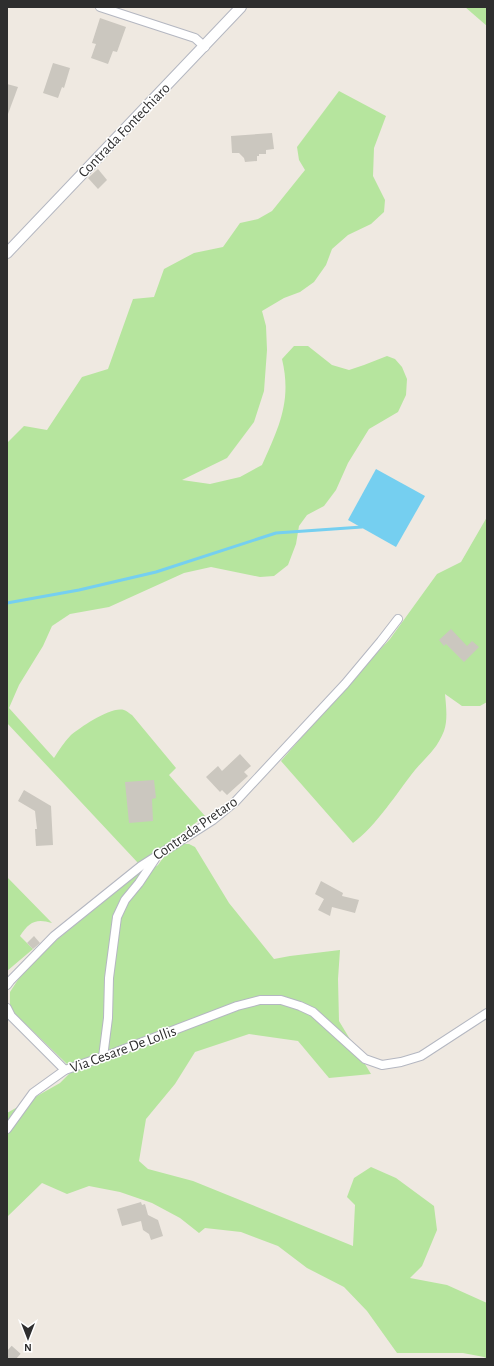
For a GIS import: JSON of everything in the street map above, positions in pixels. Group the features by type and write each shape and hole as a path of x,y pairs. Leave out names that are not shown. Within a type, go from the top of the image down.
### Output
{"street":[{"path":"100,7 195,38 205,46"},
{"name":"Contrada Fontechiaro","path":"7,253 241,7"},
{"name":"Contrada Pretaro","path":"7,985 54,936 141,866 213,820 235,802 345,684 398,619"},
{"path":"103,1057 108,1018 109,978 117,917 124,900 139,884 156,856"},
{"name":"Via Cesare De Lollis","path":"7,1129 33,1092 65,1070 237,1006 260,1000 281,1000 300,1006 312,1012 365,1059 382,1065 401,1062 421,1056 487,1013"},
{"path":"7,1008 11,1016 65,1070"}],"green space":[{"path":"465,7 487,7 487,26"},
{"path":"339,91 386,116 374,148 373,176 385,200 384,212 371,224 348,235 332,249 326,265 314,282 300,292 284,298 262,311 266,326 267,350 264,391 254,422 227,458 182,480 210,484 240,477 262,465 274,438 285,401 285,374 282,359 294,346 308,346 332,365 349,370 387,356 395,359 402,367 407,379 406,395 398,412 369,429 348,463 336,490 324,506 307,515 299,526 296,544 288,565 274,576 260,577 211,567 184,573 109,607 70,614 52,626 43,646 19,685 9,708 54,758 71,735 96,718 118,710 124,710 132,715 176,768 169,775 205,816 139,864 7,723 7,443 24,426 47,430 82,377 108,369 133,299 154,297 164,269 194,253 223,247 240,223 258,219 272,211 305,170 299,160 297,147"},
{"path":"487,517 487,702 480,706 462,706 445,694 446,722 444,731 438,743 415,770 386,809 362,836 353,843 281,761 347,685 390,639 437,574 461,562"},
{"path":"181,844 189,844 195,847 229,903 274,959 340,950 338,979 339,1021 371,1074 329,1078 298,1041 249,1034 195,1052 175,1084 146,1119 139,1161 148,1169 193,1181 353,1246 355,1205 347,1197 354,1178 371,1167 396,1178 434,1206 437,1230 422,1266 410,1278 447,1285 487,1303 487,1359 484,1357 463,1353 397,1353 367,1311 344,1287 307,1268 278,1246 241,1232 205,1228 199,1233 180,1218 152,1203 120,1192 89,1186 67,1194 42,1183 7,1217 7,1113 60,1083 82,1061 68,1065 10,1009 10,992 21,975 53,943 145,868 147,873 158,865 173,848"},
{"path":"7,877 52,923 37,921 33,922 27,927 20,936 33,949 7,971"}],"water":[{"path":"376,469 425,496 396,547 348,520"}],"building":[{"path":"100,18 126,27 117,52 113,51 108,64 91,58 96,44 92,43"},
{"path":"53,63 70,68 64,88 62,87 58,98 43,93"},
{"path":"7,84 18,87 8,114 7,114"},
{"path":"272,133 274,149 266,150 266,154 259,154 259,156 257,156 257,161 245,162 244,158 239,153 232,153 231,136"},
{"path":"98,169 107,180 98,189 88,178"},
{"path":"451,629 467,646 472,641 479,647 464,662 446,644 444,646 439,640"},
{"path":"240,754 251,766 244,772 248,776 227,795 222,790 220,792 206,777 218,766 222,771"},
{"path":"154,780 156,798 152,799 153,821 129,823 125,782"},
{"path":"24,790 51,806 53,845 36,846 35,829 37,829 35,811 18,801"},
{"path":"321,881 343,893 342,896 359,900 355,913 332,907 330,916 318,910 324,899 315,894"},
{"path":"34,936 40,943 33,949 27,943"},
{"path":"141,1202 142,1205 145,1204 148,1215 158,1220 163,1236 151,1240 149,1234 143,1230 141,1221 122,1226 117,1209"}],"waterway":[{"path":"7,603 79,590 156,572 276,533 362,527"}],"tunnel":[{"path":"7,1351 16,1359"}]}
